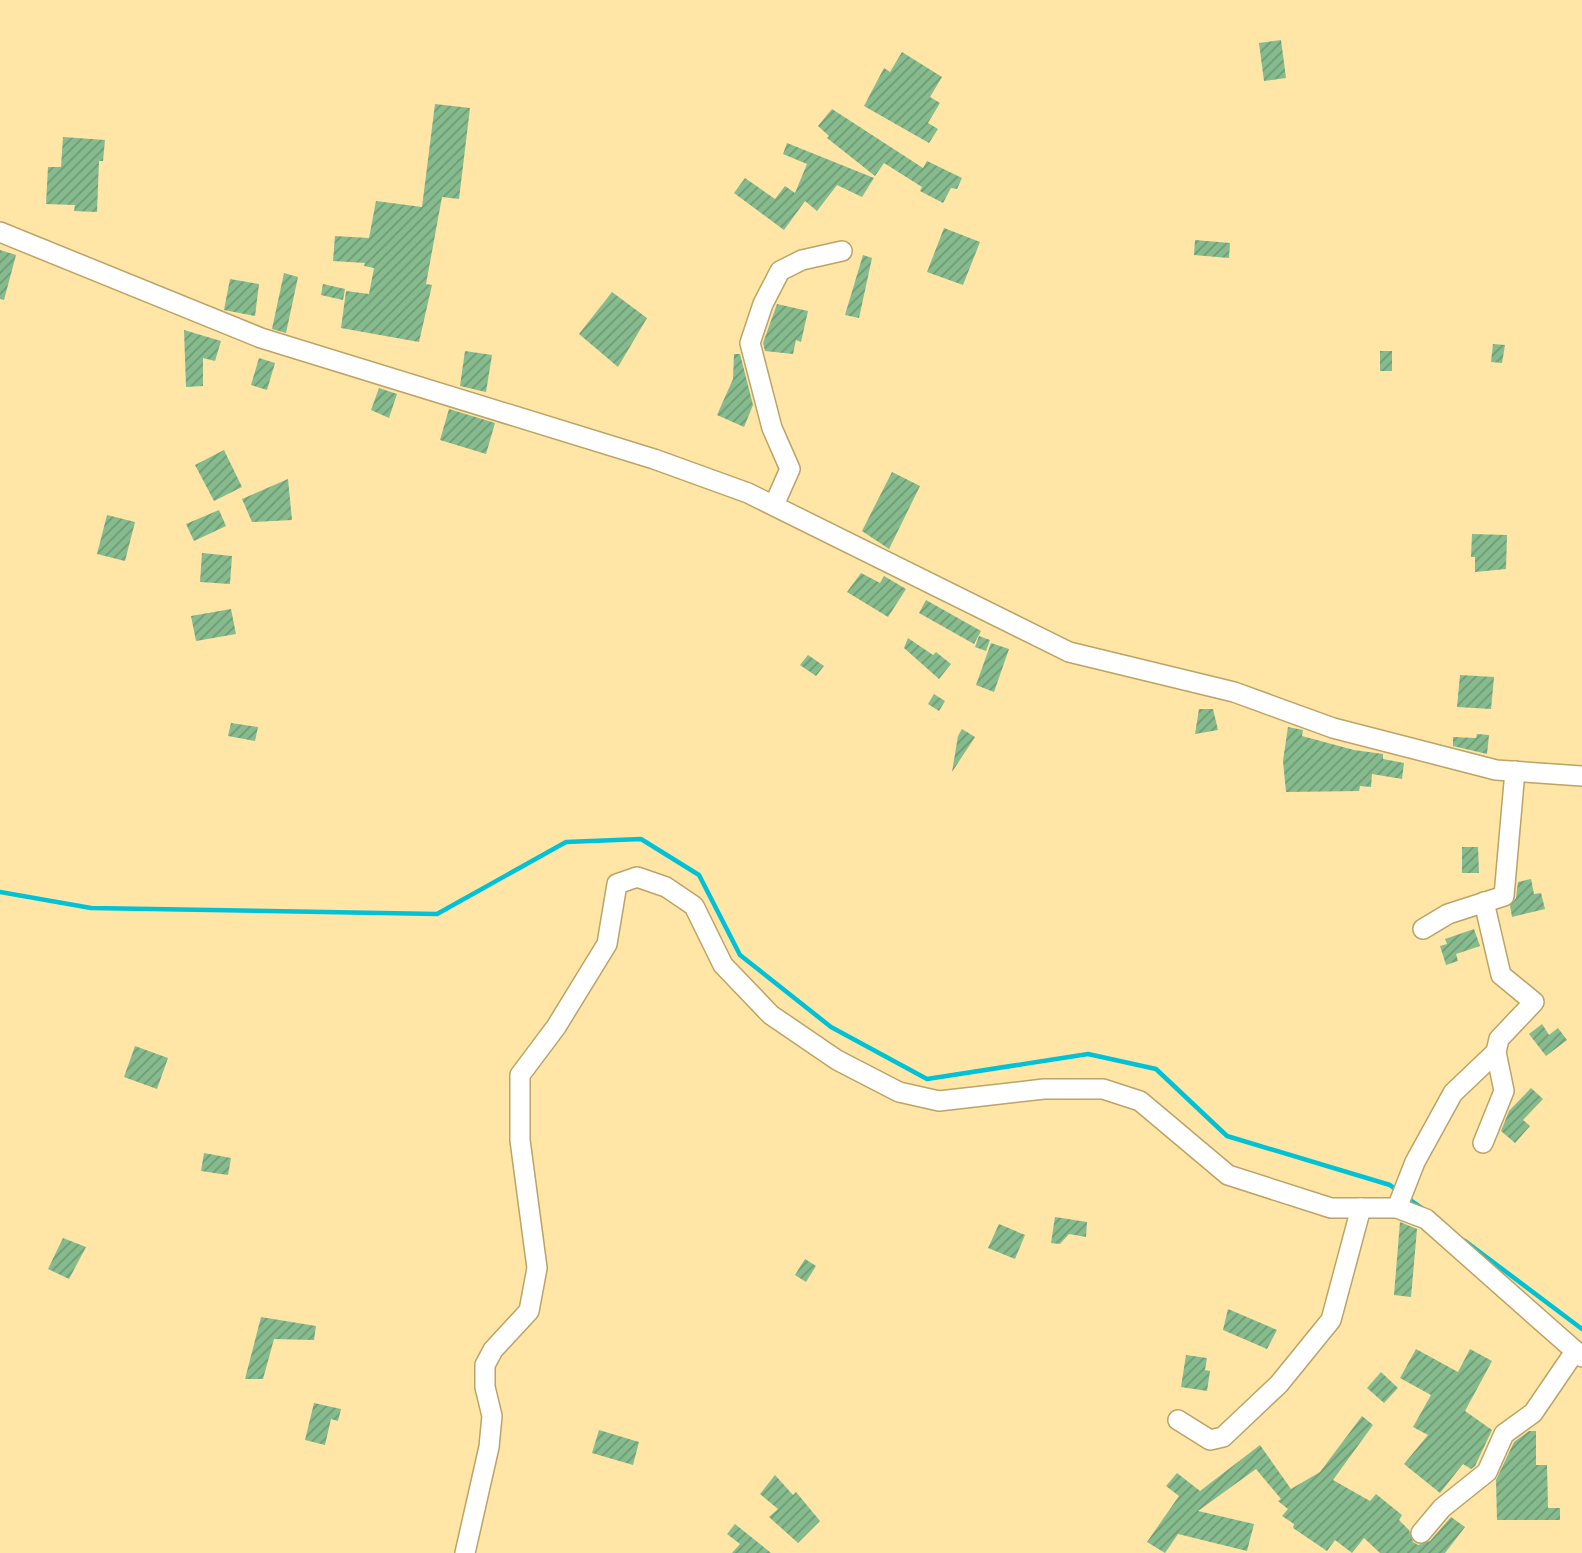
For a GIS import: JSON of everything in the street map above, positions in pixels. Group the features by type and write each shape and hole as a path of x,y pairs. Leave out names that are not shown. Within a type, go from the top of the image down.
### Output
{"street":[{"path":"0,232 261,338 653,459 774,505 1069,652 1150,674 1234,692 1333,728 1496,770 1582,776"},
{"path":"774,505 790,469 772,428 750,343 763,304 780,271 802,260 842,251"},
{"path":"1423,929 1448,914 1504,896 1514,771"},
{"path":"464,1553 490,1437 492,1416 485,1387 485,1365 493,1350 529,1311 537,1268 520,1140 520,1075 556,1027 607,944 617,884 637,877 666,887 694,906 723,965 771,1016 837,1060 898,1092 939,1101 1044,1089 1103,1089 1140,1101 1228,1175 1331,1208 1361,1208 1398,1203 1426,1220 1578,1355 1533,1413 1504,1434 1486,1472 1442,1508 1421,1533"},
{"path":"1483,1143 1504,1091 1496,1052 1499,1039 1534,1002 1501,975 1484,902"},
{"path":"1398,1203 1407,1179 1453,1093 1496,1052"},
{"path":"1178,1420 1210,1440 1223,1437 1279,1384 1331,1320 1361,1208"}],"building":[{"path":"1281,40 1286,78 1264,81 1259,43"},
{"path":"902,52 942,77 930,97 940,103 928,123 938,129 929,143 864,106 884,68 890,72"},
{"path":"435,104 470,108 459,199 442,197 426,284 432,285 419,342 341,328 346,291 369,294 374,268 364,266 365,263 333,261 335,236 369,238 376,201 422,207"},
{"path":"832,109 923,168 927,161 962,178 957,189 951,188 943,203 920,191 922,187 884,163 875,176 827,138 829,136 818,126"},
{"path":"63,137 105,140 103,161 99,161 97,212 74,211 75,205 46,204 48,167 61,167"},
{"path":"787,143 874,178 862,197 837,185 817,211 805,201 784,230 734,193 745,178 775,199 785,186 795,193 807,164 783,154"},
{"path":"944,228 980,242 963,285 927,272"},
{"path":"1195,240 1230,243 1229,258 1194,255"},
{"path":"0,250 16,255 4,300 0,299"},
{"path":"863,255 872,258 859,318 845,315"},
{"path":"284,273 298,277 286,333 272,329"},
{"path":"230,279 259,284 255,316 224,310"},
{"path":"323,284 345,289 343,300 321,295"},
{"path":"612,292 647,318 618,367 579,334"},
{"path":"777,304 808,311 801,342 796,340 793,354 765,351 763,343"},
{"path":"184,330 221,341 215,361 203,358 203,386 186,387"},
{"path":"1493,344 1505,345 1502,363 1491,362"},
{"path":"465,351 492,355 486,392 460,386"},
{"path":"1380,351 1392,351 1392,371 1380,371"},
{"path":"734,354 740,354 753,405 744,427 717,415 733,379"},
{"path":"259,358 275,363 267,390 251,385"},
{"path":"379,388 397,394 389,418 371,410"},
{"path":"449,409 495,423 486,454 440,440"},
{"path":"224,450 242,487 214,501 195,465"},
{"path":"892,472 920,486 889,549 862,531"},
{"path":"288,479 292,520 252,522 242,499"},
{"path":"219,510 226,526 194,541 186,524"},
{"path":"107,515 135,522 125,561 97,554"},
{"path":"1472,534 1507,535 1506,569 1475,572 1475,557 1471,557"},
{"path":"202,553 232,556 230,584 200,582"},
{"path":"861,573 880,583 884,576 906,589 888,617 847,592"},
{"path":"926,600 981,631 974,644 919,613"},
{"path":"231,609 236,634 196,641 191,616"},
{"path":"979,636 990,640 986,651 975,647"},
{"path":"908,638 933,655 936,652 951,664 939,679 904,648"},
{"path":"991,643 1009,649 994,692 976,685"},
{"path":"808,655 824,666 816,676 800,665"},
{"path":"1460,675 1494,677 1491,709 1457,707"},
{"path":"934,694 945,701 939,711 928,704"},
{"path":"1199,709 1213,709 1218,730 1195,734"},
{"path":"231,723 258,727 255,741 228,736"},
{"path":"1288,727 1303,730 1302,736 1354,750 1383,754 1383,759 1404,763 1402,779 1372,774 1371,787 1360,786 1359,791 1286,792 1283,761"},
{"path":"962,729 975,737 952,772 958,736"},
{"path":"1477,734 1489,735 1487,754 1453,746 1453,737 1476,738"},
{"path":"1462,847 1478,847 1479,873 1462,873"},
{"path":"1531,879 1534,894 1541,893 1545,909 1512,917 1510,906 1516,898 1518,882"},
{"path":"1474,929 1480,946 1456,954 1458,961 1446,965 1440,946 1447,944 1445,939"},
{"path":"1542,1024 1549,1035 1558,1028 1567,1040 1546,1056 1529,1034"},
{"path":"135,1046 168,1058 157,1089 124,1077"},
{"path":"1531,1088 1543,1099 1523,1120 1530,1126 1515,1143 1501,1131 1509,1111"},
{"path":"204,1153 231,1158 228,1175 201,1171"},
{"path":"1055,1217 1087,1222 1086,1237 1069,1234 1060,1244 1051,1243"},
{"path":"1400,1222 1417,1229 1411,1297 1394,1295"},
{"path":"999,1224 1025,1235 1015,1259 988,1248"},
{"path":"63,1238 86,1247 69,1279 48,1269"},
{"path":"805,1259 816,1266 806,1282 795,1275"},
{"path":"1228,1309 1277,1330 1267,1349 1223,1330"},
{"path":"261,1317 316,1326 314,1340 274,1339 263,1379 245,1379"},
{"path":"1416,1349 1458,1372 1470,1349 1492,1361 1465,1411 1492,1430 1475,1466 1471,1469 1463,1464 1440,1493 1404,1464 1428,1435 1413,1427 1431,1395 1400,1378"},
{"path":"1186,1355 1207,1358 1205,1370 1210,1371 1207,1391 1181,1387"},
{"path":"1381,1372 1398,1388 1384,1403 1367,1388"},
{"path":"314,1403 341,1409 338,1421 331,1419 325,1445 305,1440"},
{"path":"1362,1416 1373,1425 1333,1480 1370,1501 1376,1494 1402,1515 1399,1520 1409,1530 1413,1542 1418,1545 1430,1541 1451,1517 1465,1527 1445,1553 1380,1553 1364,1538 1352,1553 1335,1540 1327,1551 1293,1528 1294,1524 1282,1516 1288,1509 1278,1501 1281,1499 1256,1469 1198,1511 1254,1524 1247,1551 1178,1534 1165,1553 1147,1542 1179,1496 1166,1486 1177,1473 1200,1491 1260,1445 1291,1489 1320,1472"},
{"path":"599,1430 639,1442 633,1465 592,1453"},
{"path":"1529,1431 1536,1431 1536,1465 1547,1465 1548,1508 1560,1508 1560,1520 1497,1520 1496,1480 1514,1442"},
{"path":"775,1475 793,1495 796,1492 820,1521 798,1543 769,1517 778,1509 760,1494"},
{"path":"735,1524 771,1553 732,1553 740,1544 727,1534"}],"waterway":[{"path":"0,892 91,908 437,914 566,842 641,839 699,875 740,955 831,1027 927,1079 1088,1054 1156,1069 1227,1136 1390,1185 1399,1192"},
{"path":"1406,1197 1422,1208"},
{"path":"1465,1241 1582,1329"}]}
